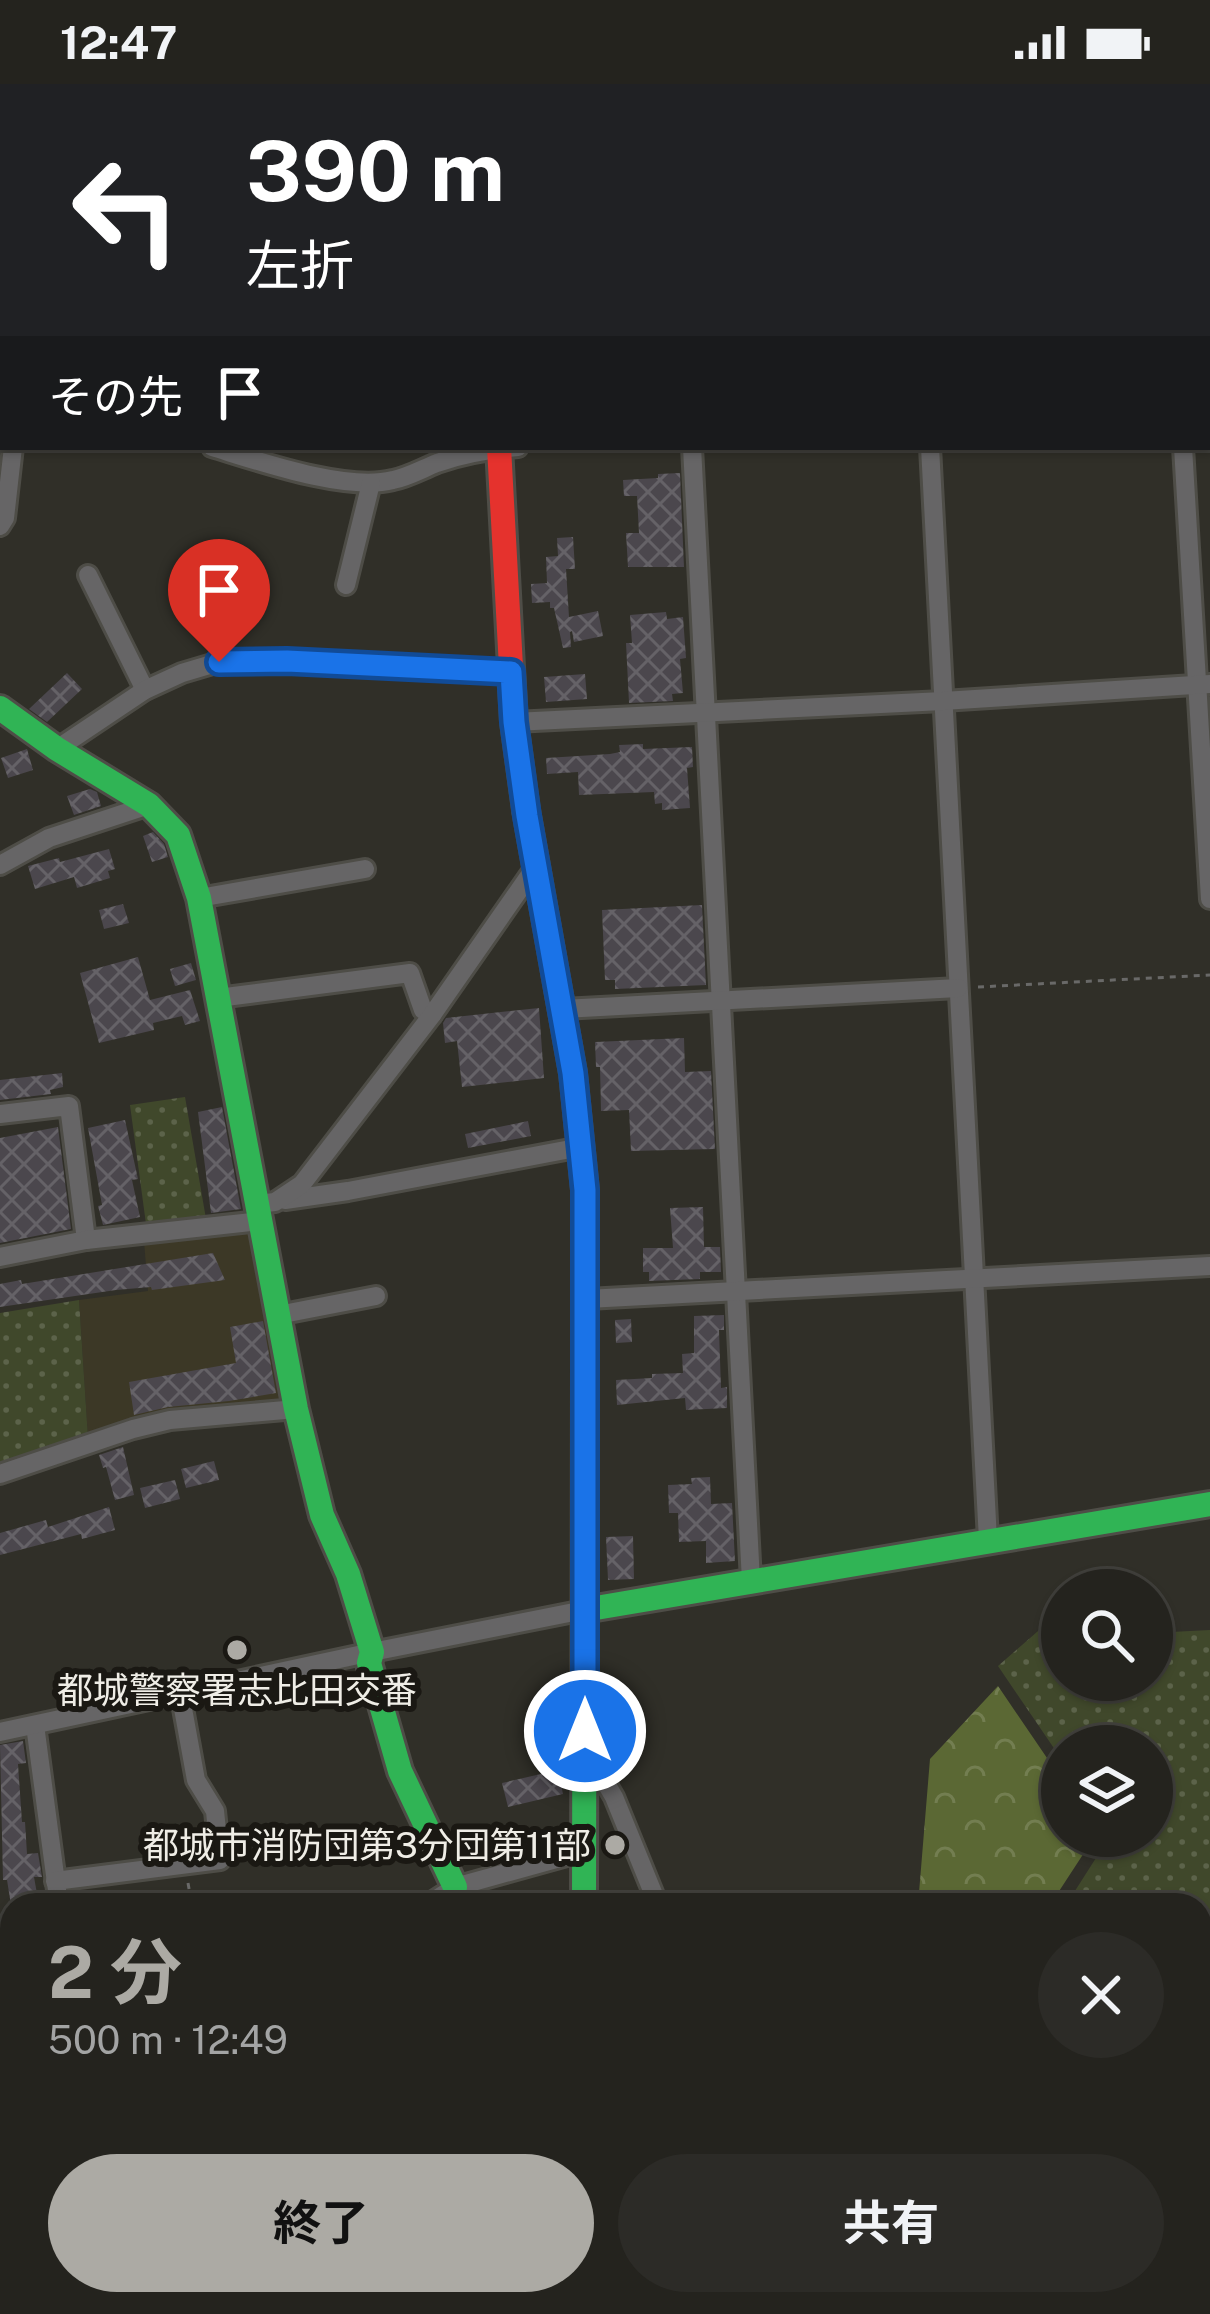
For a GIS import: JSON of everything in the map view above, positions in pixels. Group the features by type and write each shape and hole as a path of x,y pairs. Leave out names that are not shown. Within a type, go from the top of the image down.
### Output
{"street":[{"path":"0,526 5,518 13,450"},
{"path":"221,450 291,472 371,483 490,450"},
{"path":"499,450 514,722 563,1009 581,1148 587,1300 584,1893"},
{"path":"692,450 751,1581"},
{"path":"930,450 988,1540"},
{"path":"1184,450 1204,684 1210,899"},
{"path":"346,585 371,483"},
{"path":"88,575 145,690"},
{"path":"57,749 145,690 219,662 511,672"},
{"path":"514,722 1204,684"},
{"path":"0,708 149,805 178,835 199,898 264,1209 296,1409 322,1515 348,1574 372,1652 369,1664 400,1771 455,1887"},
{"path":"0,865 49,838 149,805"},
{"path":"264,1209 302,1184 432,1015 536,866"},
{"path":"199,898 365,869"},
{"path":"218,998 410,974 423,1010 432,1015"},
{"path":"563,1009 958,988"},
{"path":"0,1114 68,1106 86,1240"},
{"path":"0,1257 581,1148"},
{"path":"587,1300 1210,1266"},
{"path":"278,1315 376,1296"},
{"path":"0,1474 170,1420 296,1409"},
{"path":"0,1732 584,1610 1210,1504"},
{"path":"56,1882 220,1860 215,1811 196,1780 179,1692"},
{"path":"35,1725 57,1893"},
{"path":"585,1771 601,1775 614,1797 653,1893"},
{"path":"446,1893 584,1851"}],"path":[{"path":"958,988 1210,975"},
{"path":"184,1864 190,1893"}],"shaded area":[{"path":"256,1232 288,1402 88,1438 79,1300 148,1291 144,1241"}],"green space":[{"path":"185,1097 206,1219 146,1224 130,1105"},
{"path":"79,1300 88,1438 0,1470 0,1313"},
{"path":"1041,1628 1041,1701 1173,1701 1173,1632 1210,1630 1210,1893 1074,1893 1097,1857 1173,1857 1173,1725 1041,1725 1041,1729 998,1666"},
{"path":"998,1686 1041,1749 1041,1857 1081,1857 1058,1893 919,1893 930,1759"}],"building":[{"path":"680,473 684,567 628,567 626,533 639,533 637,496 624,496 623,480"},
{"path":"573,537 575,569 566,569 569,617 598,611 603,636 574,642 572,631 571,647 563,648 554,608 550,602 532,603 531,584 547,583 546,557 558,556 557,538"},
{"path":"666,612 667,619 683,617 683,693 672,694 673,701 629,703 626,643 632,643 630,615"},
{"path":"67,673 82,689 47,722 29,709"},
{"path":"585,674 587,699 546,702 544,677"},
{"path":"643,744 643,749 692,747 693,767 687,768 690,808 662,810 662,803 655,804 654,792 579,795 578,772 547,774 546,758 610,754 620,752 619,745"},
{"path":"27,749 33,770 8,778 1,758"},
{"path":"90,789 97,792 101,806 74,815 67,796"},
{"path":"153,832 168,857 152,862 143,836"},
{"path":"109,849 115,869 108,871 110,878 77,888 74,877 35,889 28,866"},
{"path":"123,904 129,923 104,929 99,910"},
{"path":"702,905 706,985 615,989 615,980 605,980 602,910"},
{"path":"138,957 150,1000 190,990 200,1021 185,1025 182,1016 153,1023 154,1030 99,1043 80,973"},
{"path":"191,963 196,980 175,986 170,969"},
{"path":"539,1008 544,1078 462,1087 457,1041 445,1043 446,1018"},
{"path":"684,1038 685,1072 711,1071 715,1149 631,1151 629,1110 601,1111 595,1042"},
{"path":"62,1073 63,1087 50,1090 51,1094 0,1100 0,1080"},
{"path":"222,1107 241,1209 211,1213 198,1112"},
{"path":"125,1120 138,1179 132,1180 140,1217 103,1225 88,1128"},
{"path":"528,1121 531,1136 468,1148 465,1134"},
{"path":"58,1127 71,1229 0,1243 0,1138"},
{"path":"703,1207 704,1247 720,1247 721,1272 700,1272 700,1279 649,1281 649,1272 643,1272 643,1248 673,1248 670,1208"},
{"path":"213,1253 225,1280 0,1307 0,1284"},
{"path":"724,1315 724,1330 719,1330 721,1388 727,1387 727,1408 686,1410 685,1398 617,1405 616,1380 683,1373 682,1354 694,1353 694,1316"},
{"path":"631,1319 632,1342 616,1343 615,1320"},
{"path":"263,1321 276,1393 134,1415 129,1382 236,1363 230,1327"},
{"path":"123,1447 134,1495 115,1500 99,1455"},
{"path":"214,1461 219,1480 186,1488 181,1469"},
{"path":"710,1477 711,1504 732,1503 735,1561 706,1563 706,1541 679,1542 678,1513 669,1513 668,1485"},
{"path":"175,1480 180,1499 145,1508 140,1488"},
{"path":"109,1507 115,1530 0,1555 0,1533 46,1520 48,1527"},
{"path":"633,1536 634,1579 608,1580 606,1537"},
{"path":"23,1741 26,1763 18,1764 22,1822 27,1854 38,1853 42,1877 34,1877 37,1893 9,1893 7,1880 3,1880 0,1745"},
{"path":"558,1770 563,1794 508,1807 502,1783"}],"traffic: fast":[{"path":"0,708 149,805 178,835 199,898 296,1409 322,1515 348,1574 372,1652 369,1663 400,1771 455,1887"},
{"path":"584,1893 585,1367"},
{"path":"584,1610 1210,1504"}],"traffic: slow":[{"path":"526,810 573,1073 585,1190 585,1367"}],"traffic: jam":[{"path":"499,450 514,722 526,810"}],"place":[{"name":"都城警察署志比田交番","path":"237,1650"},
{"name":"都城市消防団第3分団第11部","path":"615,1845"}],"route":[{"path":"219,662 511,672 527,816 573,1073 585,1190 585,1731"}]}
